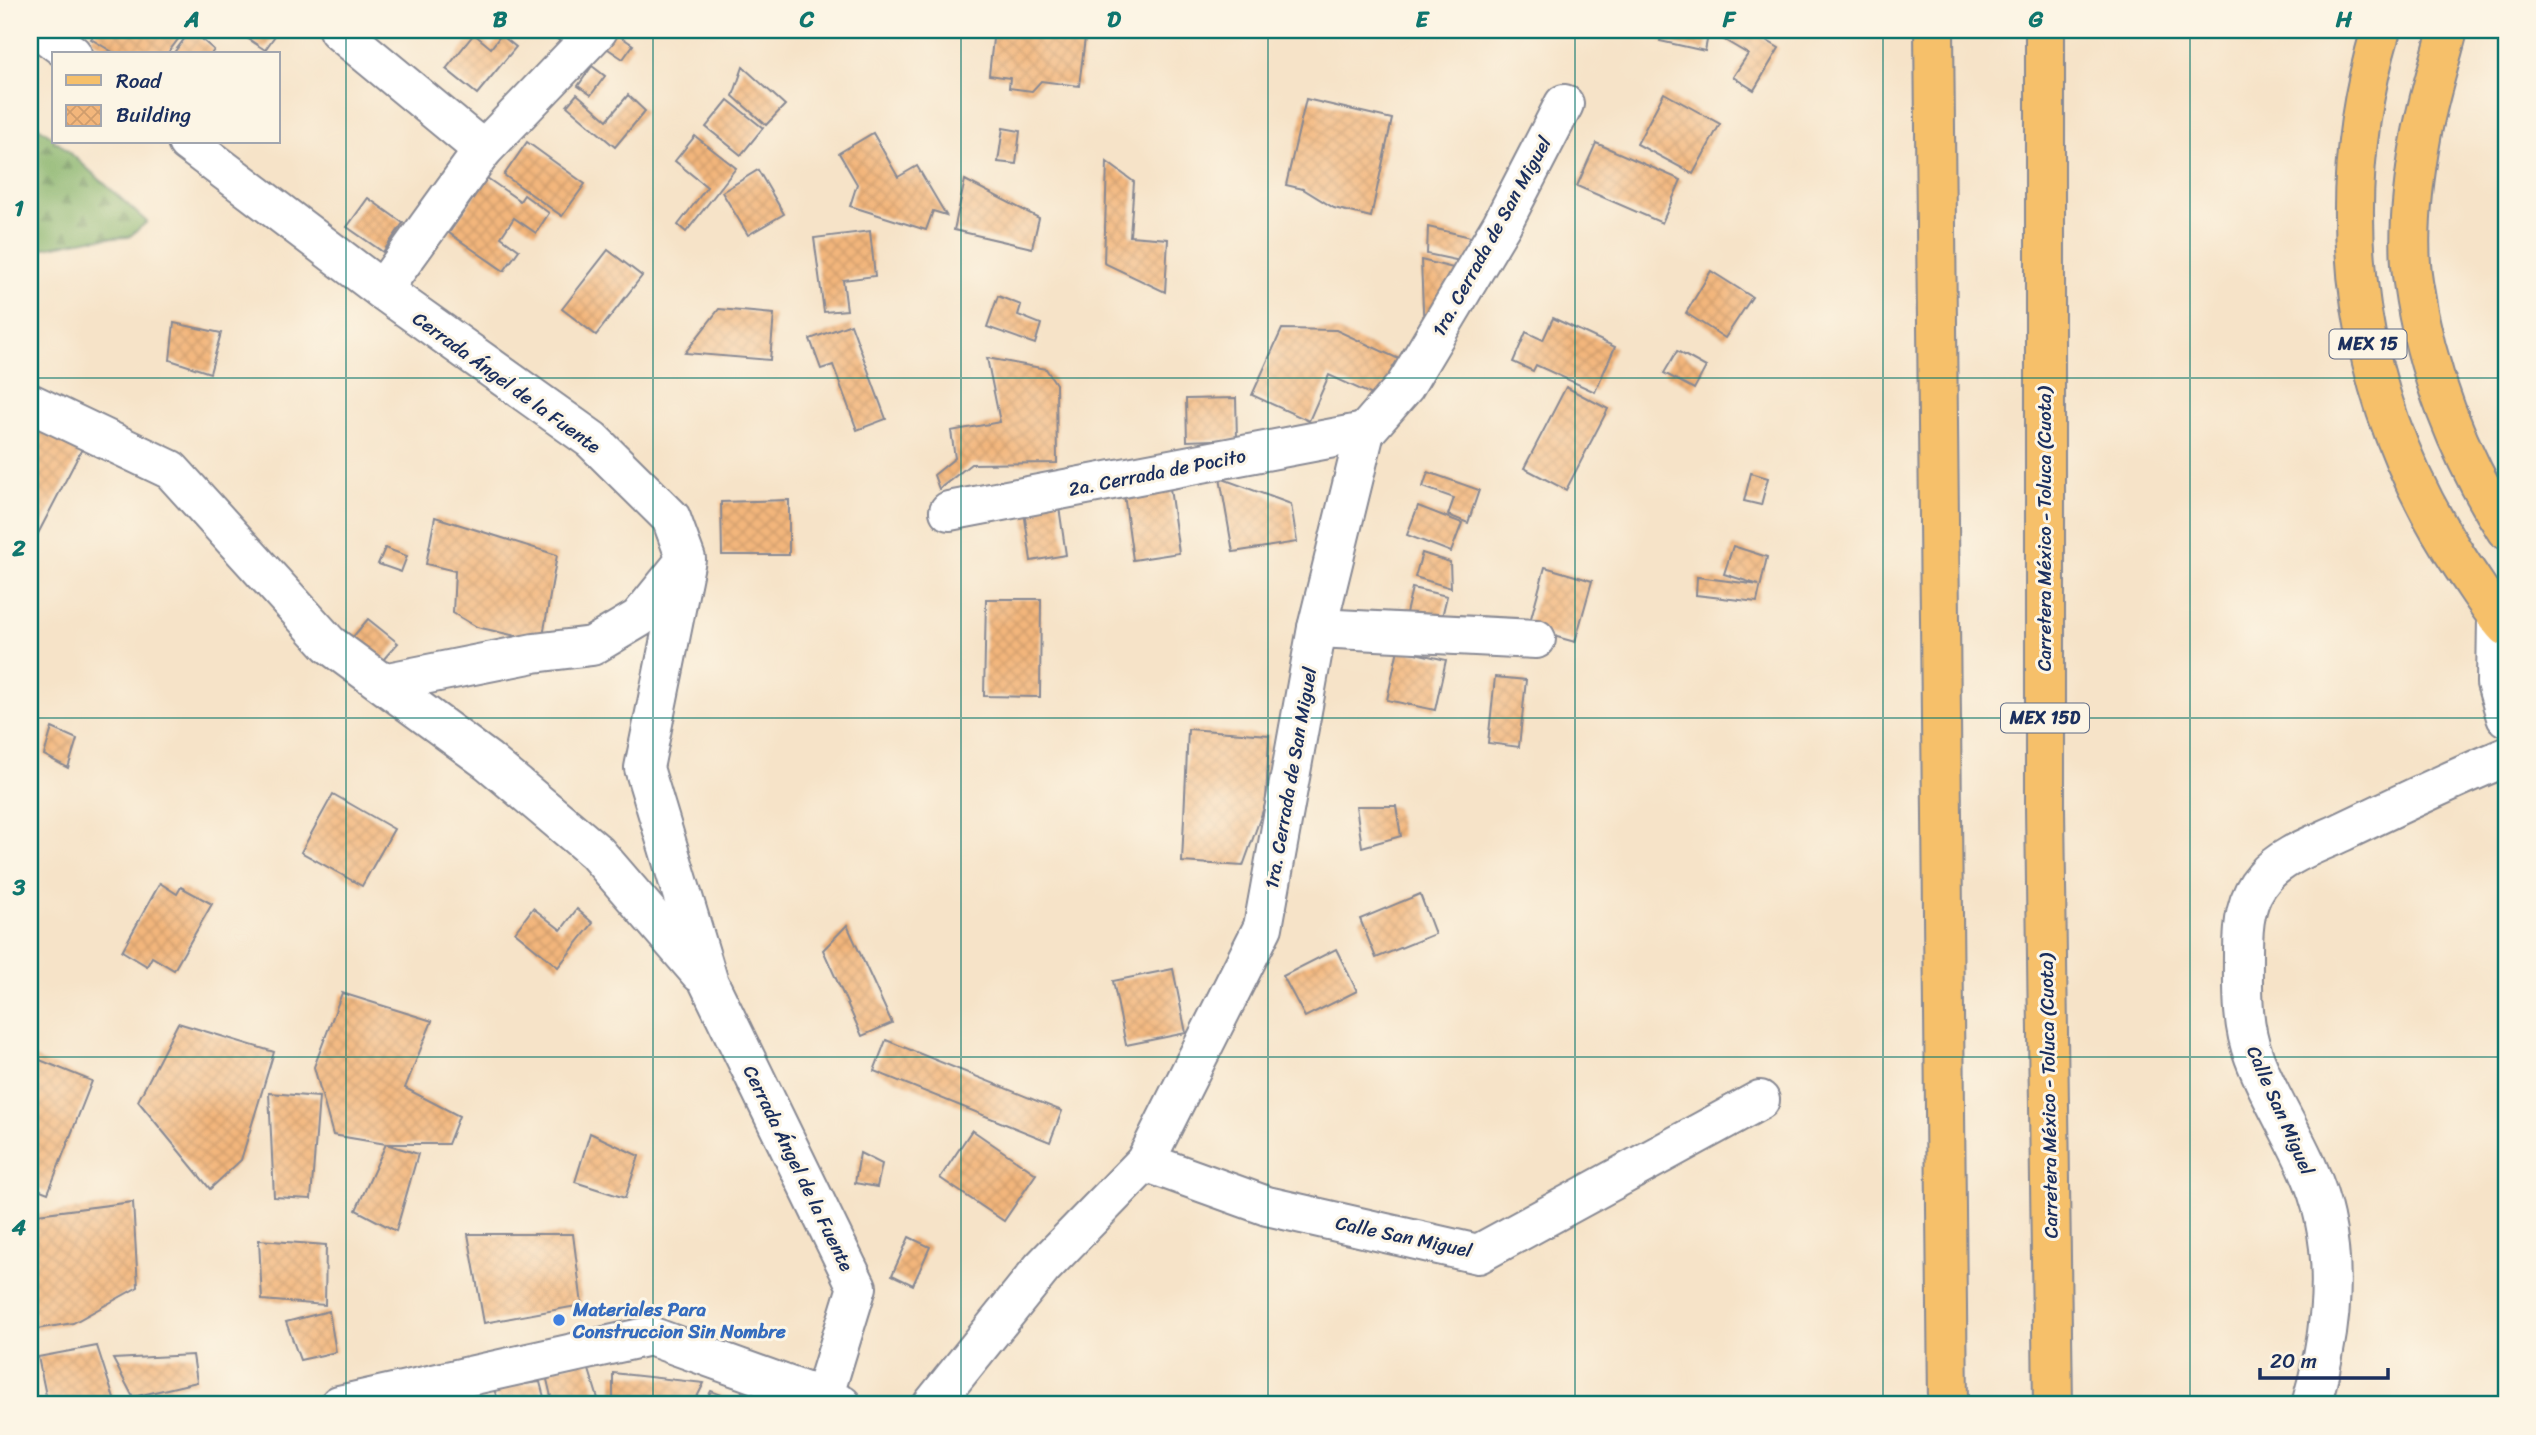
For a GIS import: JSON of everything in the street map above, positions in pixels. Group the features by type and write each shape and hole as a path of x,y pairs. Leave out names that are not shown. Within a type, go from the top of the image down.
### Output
{"main road":[{"path":"1934,30 1948,1405"},
{"name":"Carretera México - Toluca (Cuota)","path":"2045,30 2045,810 2053,1405"},
{"name":"MEX 15","path":"2381,30 2372,63 2358,141 2352,216 2356,278 2369,346 2392,435 2421,499 2501,622"},
{"name":"MEX 15","path":"2448,30 2421,138 2412,228 2412,279 2425,349 2470,468 2506,530"}],"street":[{"path":"40,30 69,52"},
{"path":"338,30 482,150"},
{"path":"382,290 482,150 598,30"},
{"name":"1ra. Cerrada de San Miguel","path":"932,1405 1042,1268 1145,1162 1263,927 1317,628 1365,432 1405,386 1502,224 1564,104"},
{"name":"Cerrada Ángel de la Fuente","path":"190,144 382,290 592,440 671,518 686,559 644,768 709,983 857,1287 833,1402"},
{"name":"Cerrada Ángel de la Fuente","path":"30,403 171,470 329,644 488,761 596,852 709,983"},
{"name":"2a. Cerrada de Pocito","path":"949,511 1365,432"},
{"path":"383,683 534,653 592,646 639,618 686,559"},
{"path":"2501,622 2496,683 2506,717"},
{"path":"1317,628 1536,639"},
{"name":"Calle San Miguel","path":"2311,1405 2324,1361 2332,1300 2330,1250 2324,1214 2313,1182 2253,1056 2245,1027 2243,966 2246,906 2264,876 2296,854 2443,783 2506,757"},
{"name":"Calle San Miguel","path":"1145,1162 1267,1206 1478,1254 1760,1100"},
{"path":"339,1405 650,1336 833,1402"}],"green space":[{"path":"30,121 52,137 52,144 60,144 147,222 129,237 90,239 30,251"}],"building":[{"path":"97,30 185,30 168,52 113,52 91,39"},
{"path":"191,30 214,50 212,52 174,52"},
{"path":"235,30 279,30 265,50"},
{"path":"547,30 584,30 563,44"},
{"path":"611,30 633,45 623,59 602,45"},
{"path":"994,30 1086,30 1079,86 1041,81 1032,91 1009,88 1010,78 989,75"},
{"path":"1663,30 1709,30 1705,51 1660,41"},
{"path":"1749,30 1779,48 1754,90 1733,77 1748,54 1711,32"},
{"path":"474,34 491,48 501,35 516,47 477,94 446,69"},
{"path":"592,66 605,76 591,95 578,86"},
{"path":"743,67 785,105 766,125 733,96"},
{"path":"1664,93 1720,124 1693,174 1637,144"},
{"path":"577,94 607,120 628,95 645,111 615,147 567,106"},
{"path":"1306,99 1392,119 1371,217 1334,208 1303,189 1286,185"},
{"path":"728,100 763,128 741,155 706,127"},
{"path":"1003,128 1020,131 1016,164 998,162"},
{"path":"873,133 898,177 917,166 946,215 933,211 926,230 850,206 857,184 839,153"},
{"path":"695,136 736,168 686,232 678,225 707,187 675,161"},
{"path":"527,142 585,184 562,216 504,175"},
{"path":"1596,143 1681,180 1662,223 1577,186"},
{"path":"1107,162 1134,182 1130,236 1168,239 1165,292 1104,263"},
{"path":"758,170 784,214 748,235 722,192"},
{"path":"487,178 520,201 524,195 549,213 536,233 514,218 501,237 519,250 504,271 449,233"},
{"path":"965,180 1039,218 1032,248 954,230"},
{"path":"368,198 403,223 383,252 347,227"},
{"path":"1428,227 1475,238 1470,263 1427,254"},
{"path":"870,231 875,276 843,280 847,310 824,312 814,238"},
{"path":"608,250 642,276 596,335 562,309"},
{"path":"1421,260 1461,270 1424,334"},
{"path":"1711,271 1752,297 1725,338 1686,313"},
{"path":"998,296 1021,305 1018,315 1041,324 1035,344 987,327"},
{"path":"719,309 774,314 770,360 685,353"},
{"path":"1553,318 1615,347 1595,392 1536,365 1533,371 1513,362 1526,332 1543,340"},
{"path":"174,323 221,333 210,373 170,360"},
{"path":"851,324 886,419 857,430 833,365 821,369 810,339"},
{"path":"1282,329 1336,330 1399,359 1381,399 1329,375 1309,421 1252,395"},
{"path":"1677,351 1706,367 1694,389 1664,373"},
{"path":"987,358 1046,369 1056,384 1057,463 971,464 939,489 934,475 955,458 951,431 1000,422"},
{"path":"1566,387 1608,409 1566,490 1524,468"},
{"path":"1236,398 1237,439 1187,441 1186,399"},
{"path":"30,422 82,449 30,549"},
{"path":"1428,472 1479,490 1468,523 1448,515 1454,498 1423,487"},
{"path":"1751,473 1768,478 1761,505 1744,501"},
{"path":"1220,478 1291,504 1297,542 1233,552"},
{"path":"1169,481 1179,553 1133,560 1123,487"},
{"path":"789,500 789,555 722,555 721,502"},
{"path":"1058,500 1066,555 1031,561 1023,504"},
{"path":"1418,506 1462,523 1451,552 1407,535"},
{"path":"435,517 557,555 542,642 477,627 453,613 455,571 426,564"},
{"path":"1733,546 1767,557 1757,602 1696,595 1697,577 1759,585 1724,574"},
{"path":"385,548 407,556 401,572 378,564"},
{"path":"1422,553 1450,562 1451,588 1415,577"},
{"path":"1545,567 1592,581 1575,642 1528,629"},
{"path":"1412,588 1447,596 1440,625 1405,617"},
{"path":"986,599 1041,599 1040,697 984,696"},
{"path":"368,619 398,643 375,669 347,644"},
{"path":"1398,649 1446,660 1435,710 1387,700"},
{"path":"1495,677 1526,680 1519,747 1488,743"},
{"path":"52,728 77,739 68,768 44,755"},
{"path":"1188,729 1269,735 1266,802 1243,866 1182,862"},
{"path":"333,794 394,829 362,886 301,852"},
{"path":"1356,806 1396,806 1401,836 1362,847"},
{"path":"160,883 177,894 181,887 212,904 174,970 152,957 147,966 122,951"},
{"path":"1420,894 1435,934 1376,958 1360,919"},
{"path":"533,908 561,930 577,909 593,923 558,967 515,932"},
{"path":"847,925 892,1023 862,1036 823,950"},
{"path":"1336,949 1357,991 1305,1017 1283,976"},
{"path":"1173,969 1186,1033 1126,1045 1113,981"},
{"path":"342,993 432,1021 405,1088 459,1116 448,1144 386,1144 333,1135 314,1067"},
{"path":"178,1023 274,1052 241,1160 210,1189 138,1101"},
{"path":"886,1040 1062,1111 1050,1142 874,1071"},
{"path":"30,1056 92,1081 48,1193 30,1186"},
{"path":"269,1093 319,1097 311,1199 274,1197"},
{"path":"972,1130 1036,1174 1004,1221 940,1178"},
{"path":"590,1133 639,1156 625,1198 575,1182"},
{"path":"386,1144 418,1154 396,1231 356,1210"},
{"path":"860,1153 882,1164 877,1187 855,1183"},
{"path":"133,1202 138,1287 73,1323 36,1329 30,1291 30,1215"},
{"path":"468,1234 573,1234 582,1305 484,1323"},
{"path":"909,1237 930,1247 913,1285 892,1275"},
{"path":"259,1240 326,1245 325,1305 262,1300"},
{"path":"329,1311 336,1352 300,1360 286,1322"},
{"path":"97,1346 115,1402 48,1405 38,1357"},
{"path":"193,1355 197,1382 133,1397 113,1359"},
{"path":"586,1360 600,1405 553,1405 545,1371"},
{"path":"613,1373 704,1383 693,1405 613,1405"},
{"path":"540,1382 546,1405 501,1405 493,1388"},
{"path":"476,1386 481,1405 407,1405"},
{"path":"711,1391 739,1402 742,1391 770,1400 767,1405 704,1405"}],"place":[{"name":"Materiales Para Construccion Sin Nombre","path":"559,1320"}]}
